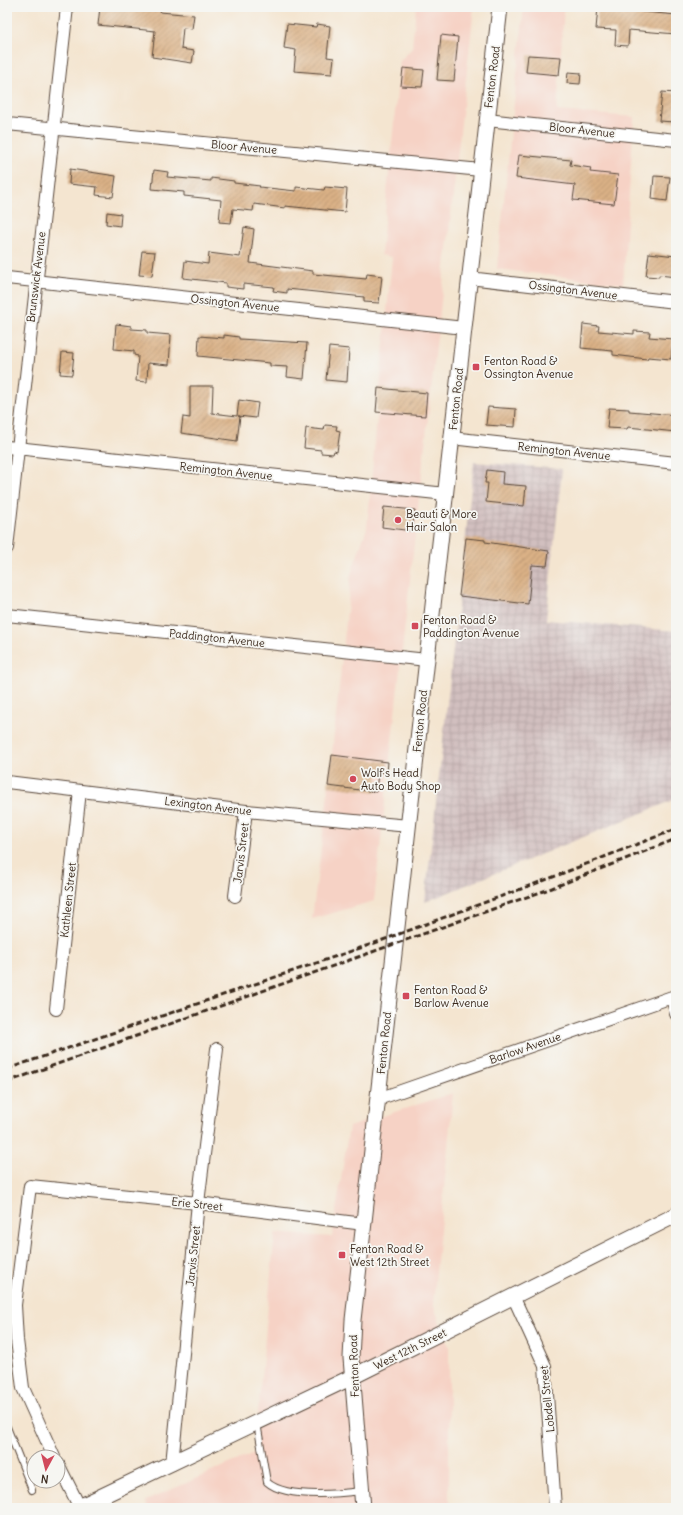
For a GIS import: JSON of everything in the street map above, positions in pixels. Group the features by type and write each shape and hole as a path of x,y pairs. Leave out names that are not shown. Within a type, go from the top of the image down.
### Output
{"street":[{"name":"Brunswick Avenue","path":"7,548 12,448 36,281 67,7"},
{"name":"Fenton Road","path":"363,1508 352,1377 351,1358 353,1320 500,7"},
{"name":"Bloor Avenue","path":"487,120 676,140"},
{"name":"Bloor Avenue","path":"7,124 482,170"},
{"name":"Ossington Avenue","path":"7,278 464,328"},
{"name":"Ossington Avenue","path":"469,278 676,302"},
{"name":"Remington Avenue","path":"451,438 676,463"},
{"name":"Remington Avenue","path":"12,448 446,494"},
{"name":"Paddington Avenue","path":"7,615 426,660"},
{"name":"Lexington Avenue","path":"7,782 246,811 409,826"},
{"name":"Kathleen Street","path":"56,1009 80,791"},
{"name":"Jarvis Street","path":"235,896 246,811"},
{"name":"Barlow Avenue","path":"378,1099 672,997 676,1014"},
{"name":"Jarvis Street","path":"172,1464 198,1203 217,1049"},
{"name":"Erie Street","path":"11,1313 15,1305 30,1186 198,1203 364,1224"},
{"name":"West 12th Street","path":"78,1507 172,1464 256,1422 352,1377 676,1215"},
{"name":"Lobdell Street","path":"513,1296 545,1366 555,1508"},
{"path":"11,1313 17,1340 23,1388 50,1449"},
{"path":"66,1481 78,1507"}],"lane":[{"path":"256,1422 267,1482 274,1488 313,1494 362,1491"},
{"path":"7,1427 32,1490"}],"shaded area":[{"path":"416,7 474,7 374,901 312,919 327,801 351,574 367,528 392,257 381,255 400,61 412,48"},
{"path":"524,7 564,7 557,111 634,117 623,284 497,269"},
{"path":"474,462 562,469 546,620 676,631 676,799 425,902"},
{"path":"453,1093 433,1304 449,1347 449,1508 147,1508 146,1501 254,1453 275,1233 332,1237 349,1127"}],"building":[{"path":"100,7 161,9 160,12 194,15 192,29 183,28 181,49 194,51 192,63 152,57 155,31 98,25"},
{"path":"598,7 614,7 614,9 676,15 676,34 629,30 628,46 615,45 616,30 596,29"},
{"path":"287,24 316,27 317,24 330,26 327,57 334,58 332,74 294,71 296,50 284,48"},
{"path":"441,35 458,37 454,81 437,80"},
{"path":"528,55 561,57 559,75 526,72"},
{"path":"403,68 424,70 422,87 401,86"},
{"path":"568,72 581,73 580,84 567,83"},
{"path":"662,92 676,93 675,122 659,121"},
{"path":"519,155 571,160 570,165 591,168 590,172 618,175 614,204 573,200 575,185 516,178"},
{"path":"70,169 116,176 113,197 96,195 97,187 69,184"},
{"path":"154,170 168,172 167,177 211,181 211,178 234,181 234,183 260,186 259,187 296,191 296,187 324,190 325,187 347,189 345,212 285,206 285,208 254,204 253,211 233,209 231,223 219,222 221,200 184,196 184,192 152,189"},
{"path":"654,176 670,177 667,201 652,199"},
{"path":"107,212 121,214 120,226 106,224"},
{"path":"244,227 254,229 250,263 313,271 313,274 366,279 367,274 382,276 379,303 364,302 364,297 287,289 287,293 273,291 274,287 243,284 243,289 226,287 226,283 183,278 185,261 208,264 209,253 240,257"},
{"path":"142,251 155,252 152,276 139,275"},
{"path":"649,253 676,256 676,277 659,275 659,277 646,276"},
{"path":"116,324 131,326 131,329 147,330 147,333 171,335 169,365 148,363 147,382 136,381 138,356 134,355 134,351 114,349"},
{"path":"583,324 599,326 598,331 634,334 634,331 650,332 649,337 673,339 671,359 648,357 647,359 613,355 613,351 581,348"},
{"path":"224,335 239,337 239,339 307,343 304,379 287,377 288,367 270,366 270,363 198,356 199,336 224,338"},
{"path":"329,347 349,349 347,382 326,380"},
{"path":"62,352 74,353 72,375 60,374"},
{"path":"190,386 213,386 212,413 237,416 239,400 258,403 256,418 240,416 237,441 181,433 183,417 190,418"},
{"path":"378,388 427,393 425,416 376,412"},
{"path":"488,407 516,409 515,427 486,425"},
{"path":"609,408 676,415 676,432 628,427 627,429 607,428"},
{"path":"325,425 337,426 336,430 340,431 337,452 334,451 333,454 321,453 321,450 304,448 306,428 324,430"},
{"path":"487,470 503,472 502,484 526,486 524,506 486,502 488,483 485,483"},
{"name":"Beauti & More Hair Salon","path":"384,507 415,510 412,531 382,527"},
{"path":"466,538 549,551 547,566 532,565 528,604 459,596"},
{"name":"Wolf's Head Auto Body Shop","path":"332,755 388,762 387,773 378,772 376,792 328,786"}],"railway":[{"path":"7,1069 372,944 548,879 676,829"},
{"path":"7,1082 552,888 676,839"}],"place":[{"name":"Fenton Road & Ossington Avenue","path":"476,367"},
{"name":"Beauti & More Hair Salon","path":"398,520"},
{"name":"Fenton Road & Paddington Avenue","path":"415,626"},
{"name":"Wolf's Head Auto Body Shop","path":"353,779"},
{"name":"Fenton Road & Barlow Avenue","path":"406,996"},
{"name":"Fenton Road & West 12th Street","path":"342,1255"}]}
